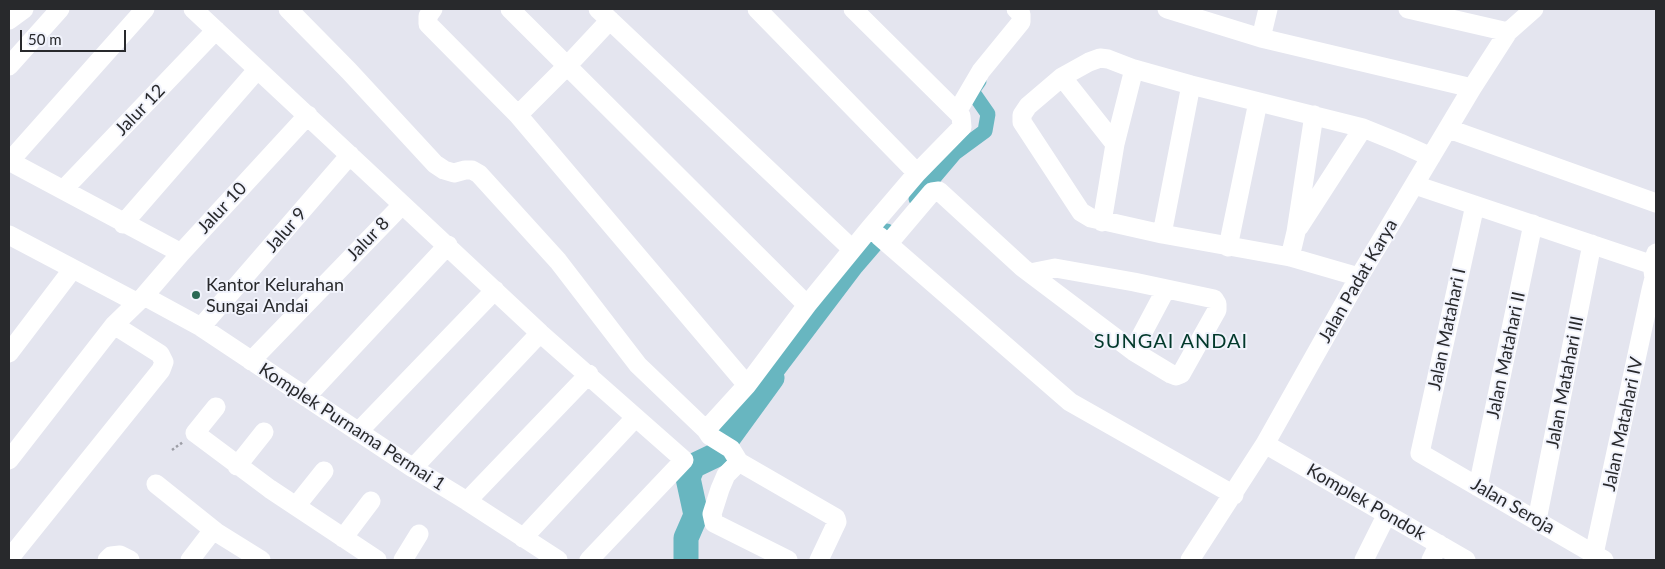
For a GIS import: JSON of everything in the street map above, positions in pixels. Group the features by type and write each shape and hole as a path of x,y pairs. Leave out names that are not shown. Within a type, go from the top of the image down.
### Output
{"street":[{"path":"9,20 24,9"},
{"path":"9,66 60,9"},
{"path":"145,9 9,161 123,224 181,253"},
{"path":"193,9 402,205 448,245 540,333 589,374 635,418 684,460 589,560"},
{"path":"288,9 435,164 444,170 454,173 472,170 479,174 558,261 638,365 723,445 836,518 837,522 819,560"},
{"path":"433,9 428,16 428,24 518,115 747,385"},
{"path":"510,9 807,306"},
{"path":"757,9 917,172"},
{"path":"853,9 961,116 962,127 917,172 880,237"},
{"path":"957,112 981,71 1021,22 1021,14 1016,9"},
{"path":"1167,9 1261,38 1472,88"},
{"path":"1261,38 1268,9"},
{"path":"1408,9 1508,32"},
{"name":"Jalan Padat Karya","path":"1190,560 1265,444 1358,277 1472,88 1508,32 1534,9"},
{"path":"518,115 568,65 604,14 852,249"},
{"name":"Jalur 12","path":"63,190 216,30"},
{"path":"1358,277 1290,257 1228,247 1102,222 1091,218 1081,212 1022,122 1022,115 1028,106 1062,77 1088,62 1100,58 1191,86 1364,128 1432,157"},
{"path":"1102,222 1115,144 1134,69"},
{"path":"123,224 257,70"},
{"path":"1062,77 1115,144"},
{"path":"1162,234 1191,86"},
{"path":"1228,247 1258,102"},
{"name":"Jalur 10","path":"9,460 114,325 308,115"},
{"path":"1290,257 1296,232 1314,115"},
{"path":"1296,232 1364,128"},
{"path":"1449,129 1656,203"},
{"name":"Jalur 9","path":"201,328 350,155"},
{"path":"1415,185 1592,244 1655,261"},
{"path":"788,560 714,523 712,514 726,475 723,445 747,385 852,249 880,237 932,192 939,192 1030,273 1134,351 1171,374 1182,374 1217,310 1217,304 1214,299 1166,289 1055,268 1030,273"},
{"name":"Jalur 8","path":"251,361 402,205"},
{"name":"Jalan Matahari I","path":"1420,453 1475,205"},
{"name":"Jalan Matahari II","path":"1478,487 1533,224"},
{"path":"880,237 1070,402 1234,494"},
{"name":"Komplek Purnama Permai 1","path":"12,242 201,328 413,468 558,560"},
{"name":"Jalan Matahari III","path":"1537,520 1592,244"},
{"path":"306,397 448,245"},
{"name":"Jalan Matahari IV","path":"1600,557 1653,284 1655,261"},
{"path":"9,353 72,270"},
{"path":"1134,351 1166,289"},
{"path":"358,432 495,290"},
{"path":"9,559 161,370 164,362 160,354 114,325"},
{"path":"413,468 540,333"},
{"path":"467,501 589,374"},
{"path":"216,407 195,433 237,466 377,560"},
{"path":"523,538 635,418"},
{"path":"237,466 264,432"},
{"name":"Komplek Pondok","path":"1265,444 1387,514 1435,552 1466,560"},
{"name":"Jalan Seroja","path":"1420,453 1600,557"},
{"path":"296,506 324,471"},
{"path":"156,484 216,532 260,560"},
{"path":"343,538 371,501"},
{"path":"1364,560 1387,514"},
{"path":"190,560 210,534 216,532"},
{"path":"403,560 419,534"},
{"path":"107,560 111,556 120,555 130,560"}],"waterway":[{"path":"916,199 955,153 985,131 988,114 972,91 979,81"},
{"path":"772,378 856,267 887,231"},
{"path":"686,560 686,538 696,515 688,478 693,466 716,455 772,378"}],"place":[{"name":"Kantor Kelurahan Sungai Andai","path":"196,295"}],"district":[{"name":"SUNGAI ANDAI","path":"1171,342"}]}
